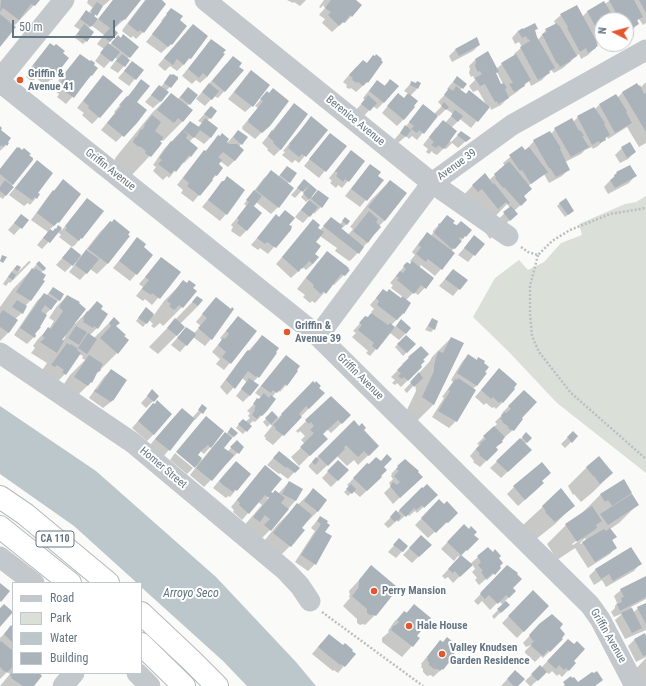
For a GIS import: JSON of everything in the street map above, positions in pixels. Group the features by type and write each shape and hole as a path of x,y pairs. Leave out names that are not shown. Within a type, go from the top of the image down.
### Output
{"highway":[{"name":"CA 110","path":"0,497 25,514 107,582"},
{"name":"CA 110","path":"0,527 69,582"},
{"path":"142,615 192,660 217,686"},
{"path":"142,645 184,686"}],"street":[{"path":"0,81 64,0"},
{"name":"Berenice Avenue","path":"205,0 432,183 508,236"},
{"name":"Avenue 39","path":"318,336 432,183 512,125 646,50"},
{"name":"Griffin Avenue","path":"0,81 318,336 590,605 600,619 635,686"},
{"name":"Homer Street","path":"0,353 133,443 286,571 300,586 310,601"},
{"path":"0,557 33,582"},
{"path":"63,686 73,674"},
{"path":"138,674 150,686"}],"path":[{"path":"646,208 610,214 570,230 552,241 538,255 530,286 532,336 539,352 571,393 646,459"},
{"path":"508,236 524,250 538,255"},
{"path":"310,601 336,623 423,686"}],"green space":[{"path":"646,196 646,473 557,403 509,352 473,317 495,278 519,260 528,270 544,262 561,243 582,235 579,224 625,204 636,202"}],"water":[{"name":"Arroyo Seco","path":"0,406 96,471 216,577 296,662 316,686 247,686 223,661 142,588 142,582 136,582 74,526 0,474"}],"building":[{"path":"1,0 40,0 35,6 31,4 19,20 3,8 0,12"},
{"path":"113,0 141,0 125,20 121,20 114,29 118,33 110,42 103,36 110,28 98,19"},
{"path":"146,0 162,0 166,4 144,33 140,30 138,32 128,24"},
{"path":"331,0 356,0 362,5 352,17 350,15 344,23 343,22 339,26 328,15 331,12 325,8"},
{"path":"609,0 634,0 643,17 637,20 639,24 634,27 634,12 616,12"},
{"path":"639,0 646,0 646,13"},
{"path":"604,1 610,12 594,12 594,24 587,11"},
{"path":"97,2 103,6 97,16 95,14 94,16 98,19 91,27 80,19 86,10 91,14 91,10"},
{"path":"577,5 594,36 594,49 588,53 586,48 580,52 560,14"},
{"path":"171,8 183,16 180,20 187,26 172,45 171,44 168,47 152,34"},
{"path":"0,14 16,27 0,47"},
{"path":"535,23 538,29 535,30 537,37 555,68 549,71 550,73 538,80 520,47 530,41 526,36 522,38 518,31"},
{"path":"557,23 577,56 560,67 542,34 547,32 545,29"},
{"path":"84,24 94,32 87,42 77,34"},
{"path":"193,24 208,36 191,59 189,58 184,65 177,59 173,65 164,58"},
{"path":"123,34 139,47 130,58 111,43 118,35 121,38"},
{"path":"477,37 480,45 459,56 455,49"},
{"path":"211,39 226,50 223,53 225,54 207,77 203,73 199,78 188,69"},
{"path":"50,43 54,46 56,44 65,51 63,53 69,58 52,80 42,72 39,76 32,70 35,66 33,65"},
{"path":"108,43 120,52 112,62 100,53"},
{"path":"488,51 499,72 496,73 501,84 504,83 507,88 505,89 509,98 498,104 497,101 495,102 485,84 480,86 475,78 482,74 480,71 478,72 475,66 475,59"},
{"path":"80,54 95,63 94,65 98,68 74,98 63,90 65,87 61,84 61,82 66,75 64,74"},
{"path":"122,54 130,60 125,67 116,61"},
{"path":"376,54 382,59 381,60 383,62 368,83 367,82 363,86 352,80 353,78 349,75 363,60 367,63 373,55 375,56"},
{"path":"516,54 531,80 524,84 525,86 514,92 509,84 513,83 501,63"},
{"path":"233,56 242,63 239,67 244,70 225,92 212,81"},
{"path":"132,61 144,70 136,80 124,71"},
{"path":"251,70 270,85 253,107 234,92"},
{"path":"170,74 178,77 171,88 164,83"},
{"path":"103,75 123,91 100,118 88,108 89,106 83,101"},
{"path":"457,76 467,84 463,89 453,82"},
{"path":"141,79 150,86 137,102 147,110 124,137 107,123 121,106 119,105 127,96 128,97"},
{"path":"390,79 399,86 384,103 369,91 377,80 385,86"},
{"path":"411,81 421,83 418,89 410,85"},
{"path":"209,83 219,91 212,100 202,92"},
{"path":"637,83 639,86 640,85 644,94 646,93 646,132 622,92"},
{"path":"159,85 169,92 161,102 151,95"},
{"path":"456,86 466,94 469,90 490,107 478,122 444,95 449,88 453,91"},
{"path":"188,87 198,95 190,105 180,97"},
{"path":"273,88 289,101 270,126 262,133 248,122 248,120 263,101 260,99 267,91 269,93"},
{"path":"171,93 193,110 183,122 178,118 174,123 157,110"},
{"path":"398,93 404,98 408,93 418,101 404,120 387,106"},
{"path":"616,94 627,111 626,112 632,123 615,133 599,104"},
{"path":"368,95 377,103 370,111 361,104"},
{"path":"444,102 449,107 446,110 441,106"},
{"path":"294,103 308,114 281,150 268,136"},
{"path":"423,104 438,116 424,134 419,130 417,133 411,129 414,126 409,122"},
{"path":"211,106 217,111 211,119 204,114"},
{"path":"594,107 605,123 604,124 610,135 605,138 606,140 600,143 599,141 592,145 577,116"},
{"path":"455,110 463,116 458,122 451,116"},
{"path":"152,115 161,122 155,131 163,137 163,140 160,141 162,143 151,157 146,154 146,151 133,142 135,137 136,138"},
{"path":"311,116 328,130 306,157 302,154 299,157 288,148 290,145 289,144"},
{"path":"205,118 218,128 211,138 200,130 194,138 183,130 190,121 199,127"},
{"path":"572,118 579,131 580,130 584,136 582,136 589,147 571,157 554,128"},
{"path":"443,120 457,131 444,149 439,145 436,148 431,145 434,142 429,137"},
{"path":"405,125 411,130 406,137 400,133"},
{"path":"0,126 2,128 1,130 11,138 7,146 5,144 4,147 1,145 0,147"},
{"path":"183,130 188,135 186,138 198,148 191,157 189,155 176,172 174,170 171,174 158,164 162,160 159,158 171,141 172,142"},
{"path":"238,130 248,137 242,145 233,137"},
{"path":"461,131 471,138 466,142 457,135"},
{"path":"550,131 561,148 560,149 570,170 556,177 533,140"},
{"path":"222,133 229,139 227,142 229,144 237,144 244,150 235,161 223,152 218,157 222,160 219,164 223,168 217,176 215,175 212,179 213,180 200,196 187,186 189,183 183,178 204,150 206,151 218,135 220,136"},
{"path":"330,133 347,146 326,172 309,159"},
{"path":"630,142 636,152 627,158 621,147"},
{"path":"522,146 525,150 529,147 548,172 531,184 522,170 520,171 509,155"},
{"path":"17,147 22,150 24,148 31,154 29,155 33,158 33,160 13,185 0,174 0,169"},
{"path":"351,150 365,161 349,182 345,179 343,182 336,176 338,173 335,171"},
{"path":"37,160 53,173 38,193 40,194 37,199 35,197 32,200 15,188"},
{"path":"510,162 532,189 524,196 527,200 521,206 495,178 496,177 494,174"},
{"path":"370,164 381,172 378,176 384,180 367,201 351,189"},
{"path":"630,165 637,176 615,188 610,180 615,177 614,175 617,173 616,172"},
{"path":"287,166 297,173 290,183 280,175"},
{"path":"271,170 294,188 279,208 256,190"},
{"path":"485,173 510,203 508,204 506,202 498,209 482,189 478,192 472,185"},
{"path":"227,176 245,190 227,215 208,200"},
{"path":"63,179 81,194 59,223 58,222 54,226 37,213 53,190 54,191"},
{"path":"304,179 310,184 303,192 297,188"},
{"path":"5,180 14,187 6,196 0,191 0,187"},
{"path":"390,180 407,193 385,221 368,207"},
{"path":"310,184 317,190 309,200 303,193"},
{"path":"254,190 262,196 254,206 246,200"},
{"path":"318,190 329,198 322,208 311,199"},
{"path":"87,198 104,211 79,241 65,230 67,228 65,226"},
{"path":"566,198 574,211 568,215 559,203"},
{"path":"309,200 318,207 310,217 301,210"},
{"path":"249,202 262,213 247,231 237,223 239,220 237,218"},
{"path":"511,206 518,214 510,221 503,212"},
{"path":"285,210 295,218 289,225 292,226 291,230 276,248 267,242 265,244 257,238 276,214 279,217"},
{"path":"369,211 378,219 376,222 381,227 368,243 353,231"},
{"path":"21,214 29,220 22,229 14,223"},
{"path":"447,215 455,221 453,223 456,225 461,221 472,230 463,239 460,237 459,239 462,241 455,249 452,249 434,233 439,226 439,223 440,224"},
{"path":"331,217 343,226 341,228 364,247 359,254 323,226"},
{"path":"345,217 350,221 347,225 342,221"},
{"path":"114,219 130,232 128,235 130,236 108,264 88,249 110,221 112,222"},
{"path":"313,219 320,225 318,228 324,232 316,242 321,246 315,254 319,257 313,264 309,261 302,269 301,268 299,272 282,257"},
{"path":"58,225 62,228 50,243 43,238 50,229 53,231"},
{"path":"427,232 455,253 442,270 428,259 426,262 416,254 421,247 418,245"},
{"path":"474,235 485,244 475,256 464,248"},
{"path":"137,237 146,244 144,247 153,255 137,275 119,261"},
{"path":"71,247 81,255 73,266 62,258"},
{"path":"86,250 99,259 87,274 75,265"},
{"path":"327,251 350,270 345,276 341,274 326,294 323,291 321,294 306,278"},
{"path":"2,255 7,257 3,263 0,261"},
{"path":"161,257 181,272 160,299 152,293 151,295 142,289 149,280 145,277"},
{"path":"39,261 46,268 44,271 36,264"},
{"path":"412,261 434,278 426,289 421,285 414,294 397,280 399,278 396,276 400,271 403,273 406,269 403,266 407,262 410,264"},
{"path":"17,265 21,267 18,272 14,269"},
{"path":"32,268 34,270 35,268 46,275 43,280 45,281 31,301 16,292"},
{"path":"453,269 468,280 460,290 445,279"},
{"path":"12,272 16,275 13,280 8,277"},
{"path":"183,280 187,283 189,280 196,285 193,288 197,291 183,308 179,305 174,310 169,306 171,304 167,301"},
{"path":"53,287 64,294 60,301 49,293"},
{"path":"383,289 387,292 389,289 411,303 404,314 403,313 397,320 377,305 379,301 376,298"},
{"path":"44,293 57,301 51,310 45,305 41,311 47,315 41,327 35,334 35,338 20,328"},
{"path":"67,295 80,302 79,303 86,309 62,340 64,341 57,353 40,342 45,338 42,336 48,327 51,329 63,311 59,307"},
{"path":"197,296 203,300 198,306 192,302"},
{"path":"216,297 231,309 232,307 234,309 212,340 198,328 207,318 202,314"},
{"path":"17,300 27,306 23,314 12,307"},
{"path":"97,301 103,306 101,309 108,314 98,329 94,326 93,328 83,322 87,311 88,312"},
{"path":"146,307 154,314 147,324 138,318"},
{"path":"3,310 18,320 9,333 0,327 0,314"},
{"path":"371,313 388,325 390,323 395,327 377,350 372,346 374,343 358,330 362,325 359,323 365,316 368,317"},
{"path":"238,316 257,331 231,364 222,357 226,352 218,345 223,338 225,339 229,334 226,331"},
{"path":"114,317 120,323 116,326 126,335 124,336 129,340 118,354 100,338 111,326 109,323"},
{"path":"175,318 185,327 177,336 167,328"},
{"path":"432,318 438,321 435,330 428,326"},
{"path":"401,319 411,328 406,334 396,326"},
{"path":"76,326 87,332 79,345 68,338"},
{"path":"186,327 196,335 187,346 177,338"},
{"path":"88,333 97,339 87,354 78,348"},
{"path":"262,335 279,348 276,352 277,353 259,378 248,371 235,389 226,380 246,352 248,350 250,351"},
{"path":"406,335 416,344 407,353 397,344"},
{"path":"451,337 464,343 434,405 422,397 434,371 438,351 443,353"},
{"path":"67,343 78,349 77,350 81,353 66,375 62,372 64,370 57,365 55,367 51,365"},
{"path":"421,346 429,354 423,360 425,361 421,365 422,367 408,381 404,377 402,379 398,376 401,373 397,370 409,358 408,357"},
{"path":"468,354 477,360 478,357 485,361 484,363 489,367 485,372 487,373 477,386 457,373"},
{"path":"89,355 103,364 100,369 101,370 99,372 98,371 92,383 91,382 88,386 74,377"},
{"path":"286,355 300,366 287,386 285,384 277,393 273,390 271,393 261,386"},
{"path":"499,368 517,384 514,388 515,389 503,403 501,401 499,403 493,397 491,399 481,390"},
{"path":"111,369 127,380 111,402 94,391 96,389 97,390"},
{"path":"419,372 423,378 414,387 410,382"},
{"path":"249,378 259,385 250,396 241,389"},
{"path":"458,378 476,390 457,422 438,411 450,391 448,390 455,379 457,380"},
{"path":"313,381 315,383 316,381 321,386 319,388 325,393 309,409 306,406 299,414 302,417 284,436 275,429 276,428 273,425 280,418 282,415 281,414"},
{"path":"152,389 159,396 154,402 147,396"},
{"path":"524,390 537,402 522,418 523,419 514,431 510,430 508,428 509,427 500,419 502,417 501,415 511,409 508,406"},
{"path":"264,393 269,398 271,395 276,399 267,411 262,416 260,415 257,419 252,415 256,406 253,404 257,398 259,399"},
{"path":"331,396 351,415 342,424 338,420 323,434 328,439 310,456 300,447 314,433 310,430 314,426 311,422 309,424 305,420"},
{"path":"157,400 172,414 154,435 138,421 153,403 155,404"},
{"path":"202,404 207,408 203,414 198,410"},
{"path":"182,408 195,419 170,451 155,439"},
{"path":"272,411 278,417 271,424 265,418"},
{"path":"206,416 224,431 211,448 208,445 201,451 198,455 202,458 195,468 176,452"},
{"path":"243,419 252,426 247,432 238,424"},
{"path":"354,420 359,426 362,423 366,428 364,430 379,446 369,456 364,451 358,457 346,445 344,448 345,449 328,466 318,456"},
{"path":"494,426 505,437 502,441 503,442 496,447 498,450 487,461 479,455 480,454 476,449 481,444 480,443 486,439 483,436"},
{"path":"231,427 238,433 234,437 228,432"},
{"path":"573,431 578,436 572,443 567,437"},
{"path":"225,432 232,438 224,448 234,455 212,481 196,468"},
{"path":"526,432 532,438 527,443 522,437"},
{"path":"520,438 532,450 508,472 496,461"},
{"path":"237,440 244,447 239,454 230,447"},
{"path":"279,451 300,468 295,473 273,458"},
{"path":"387,454 392,459 384,467 387,470 381,476 382,477 367,491 353,478 367,463 369,464 376,457 381,461"},
{"path":"599,456 613,473 600,484 586,467"},
{"path":"316,457 319,460 315,465 312,462"},
{"path":"405,459 419,471 418,472 423,477 400,498 390,486 393,482 397,485 400,482 394,476 399,471 396,469 398,467 397,466"},
{"path":"338,460 349,470 338,481 327,471"},
{"path":"236,461 251,474 237,491 235,489 233,492 219,481"},
{"path":"542,462 551,473 542,481 544,483 525,500 513,486"},
{"path":"265,465 282,479 271,492 273,493 275,490 285,498 281,503 289,509 271,531 264,525 270,519 265,515 260,522 253,517 269,498 265,495 249,514 239,505 240,503 237,500"},
{"path":"624,479 632,493 612,506 608,500 605,502 600,494"},
{"path":"289,481 303,489 296,501 282,494"},
{"path":"351,484 356,489 352,494 346,489"},
{"path":"427,484 438,495 424,508 422,505 416,510 414,508 406,517 399,510 422,487 423,488"},
{"path":"313,488 327,500 318,512 304,501"},
{"path":"561,488 575,506 555,522 545,512 546,511 542,506"},
{"path":"632,494 639,505 608,525 600,514"},
{"path":"439,499 444,504 447,501 458,513 448,523 446,522 436,533 421,518"},
{"path":"297,503 312,515 302,528 305,530 291,547 273,533"},
{"path":"592,506 602,521 596,525 596,529 577,542 565,524"},
{"path":"396,510 401,516 398,521 397,520 395,522 390,517"},
{"path":"320,516 328,521 327,523 330,525 325,532 332,536 316,565 301,555 321,524 317,521"},
{"path":"464,524 469,529 471,526 477,532 474,535 479,539 461,555 447,542"},
{"path":"610,528 617,537 612,540 617,548 595,562 582,542 604,529 606,531"},
{"path":"421,535 432,545 419,557 409,548"},
{"path":"399,538 408,546 403,552 393,545"},
{"path":"488,547 493,552 495,549 501,556 499,558 503,563 495,575 493,573 486,579 481,572 483,571 478,565 481,562 477,556"},
{"path":"631,547 642,564 613,581 609,574 601,579 595,569"},
{"path":"461,555 473,565 460,577 455,571 453,573 448,569"},
{"name":"Perry Mansion","path":"371,565 396,586 389,594 392,596 376,616 367,613 367,609 352,596 359,587 359,580"},
{"path":"507,565 518,573 517,574 522,579 513,588 516,591 509,598 506,595 498,604 489,595 485,599 480,594 481,592"},
{"path":"646,576 646,597 620,611 617,604 622,602 621,598 624,597 620,589"},
{"path":"0,583 10,591 1,602 0,601"},
{"path":"533,590 549,606 524,632 508,616"},
{"path":"506,601 510,605 501,613 497,609"},
{"path":"646,603 646,624 637,607"},
{"path":"4,604 12,611 12,613 0,627 0,608"},
{"name":"Hale House","path":"414,604 431,618 417,636 420,638 413,647 391,630 393,626 399,622 397,620 404,611 407,613"},
{"path":"632,608 642,628 632,633 621,613"},
{"path":"552,614 563,624 560,628 565,634 562,638 563,639 550,652 548,650 543,656 531,646 535,640 533,641 529,635 539,624"},
{"path":"11,625 12,642 4,634"},
{"path":"645,633 646,655 643,656 634,639"},
{"path":"329,634 343,645 345,643 356,654 345,667 341,664 340,665 318,647"},
{"name":"Valley Knudsen Garden Residence","path":"447,637 459,647 454,653 455,655 443,670 442,669 440,671 429,665 427,657 440,640 443,642"},
{"path":"568,639 574,644 577,641 585,649 574,661 576,663 569,671 566,668 564,670 559,665 556,669 547,661"},
{"path":"1,641 12,650 12,667 7,673 0,667"},
{"path":"540,665 547,672 538,681 531,674"},
{"path":"515,670 525,679 518,686 514,686 507,679"},
{"path":"597,671 603,680 595,686 563,686 565,685 563,682 571,676 578,682 592,672 594,673"},
{"path":"12,673 40,674 42,676 34,686 23,686 11,678 12,677 10,675"}],"place":[{"name":"Griffin & Avenue 41","path":"20,80"},
{"name":"Griffin & Avenue 39","path":"287,332"},
{"name":"Perry Mansion","path":"374,591"},
{"name":"Hale House","path":"409,626"},
{"name":"Valley Knudsen Garden Residence","path":"442,654"}]}
